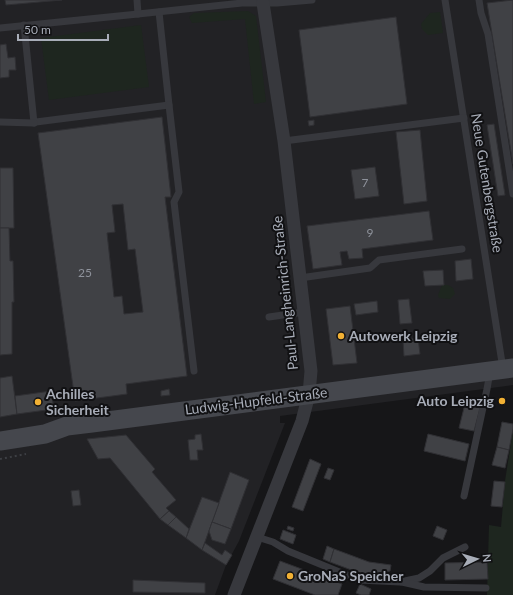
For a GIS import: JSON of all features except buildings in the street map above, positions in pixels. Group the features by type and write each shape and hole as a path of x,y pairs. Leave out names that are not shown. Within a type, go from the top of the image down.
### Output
{"main road":[{"name":"Ludwig-Hupfeld-Straße","path":"0,441 45,434 73,425 502,370"}],"street":[{"name":"Paul-Langheinrich-Straße","path":"234,595 302,421 309,394 311,371 284,141 262,1"}],"lane":[{"path":"137,0 138,14"},
{"path":"0,28 262,1 277,4 312,0"},
{"name":"Neue Gutenbergstraße","path":"445,0 502,370 487,389 464,496"},
{"path":"479,0 481,14 488,34 513,194"},
{"path":"159,12 179,192 174,202 194,371"},
{"path":"24,25 34,122"},
{"path":"0,122 34,122 169,104"},
{"path":"284,141 464,118"},
{"path":"300,278 370,268 379,260 462,249"},
{"path":"269,317 304,312"},
{"path":"257,537 273,542 288,551 359,580 400,582 424,587 486,588"},
{"path":"400,582 420,578 430,571 443,558 464,548"}],"shaded area":[{"path":"0,0 513,0 513,385 280,416 280,423 285,423 239,541 226,565 215,595 0,595"},
{"path":"248,11 256,16 266,102 254,104 245,19 192,23 189,17 194,13"},
{"path":"440,12 443,33 428,35 422,29 421,24 430,13"},
{"path":"141,25 149,87 49,100 41,38"},
{"path":"442,285 448,285 453,288 455,294 450,299 439,298 438,295"},
{"path":"513,430 513,595 487,595 489,525 501,527 505,481"}],"place":[{"name":"Autowerk Leipzig","path":"341,336"},
{"name":"Auto Leipzig","path":"502,401"},
{"name":"Achilles Sicherheit","path":"38,402"},
{"name":"GroNaS Speicher","path":"290,576"}]}
